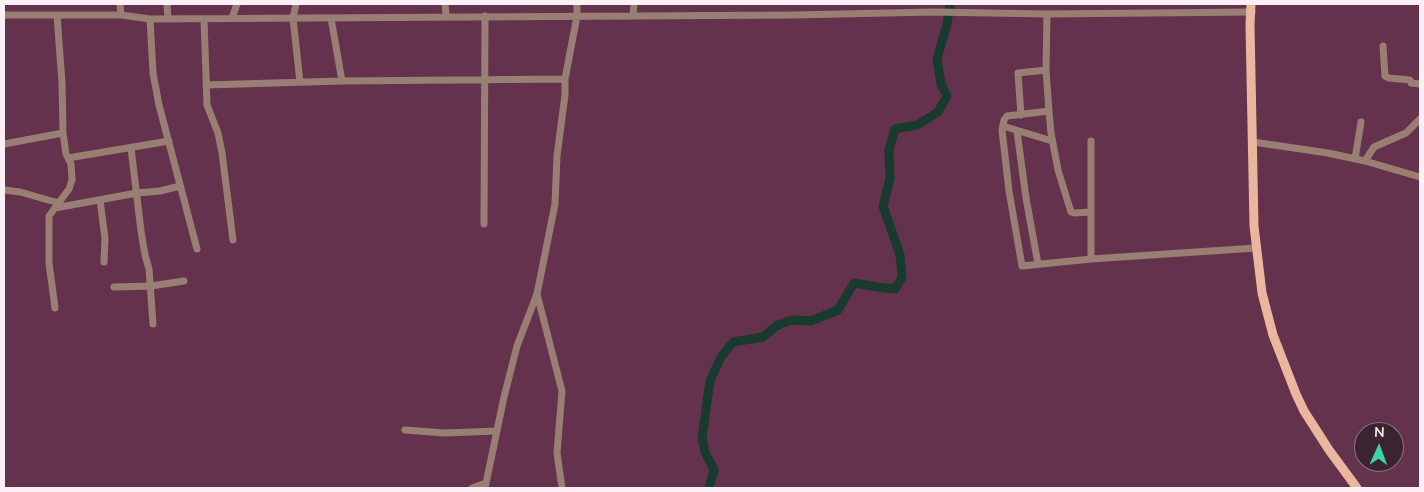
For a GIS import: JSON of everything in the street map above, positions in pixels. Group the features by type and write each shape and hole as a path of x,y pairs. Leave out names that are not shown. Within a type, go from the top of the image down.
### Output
{"main road":[{"path":"1249,8 1254,226 1262,293 1273,335 1287,374 1300,402 1314,428 1357,488"}],"street":[{"path":"120,4 121,15"},
{"path":"167,4 168,19"},
{"path":"232,18 237,4"},
{"path":"296,4 293,18 300,82"},
{"path":"445,4 446,14"},
{"path":"472,488 486,486 517,346 537,294 555,204 557,156 565,95 565,79 577,16 577,4"},
{"path":"633,15 634,4"},
{"path":"4,15 121,15 150,19 168,19 794,15 933,12 1047,14 1249,8"},
{"path":"1047,14 1046,70 1052,141 1058,170 1071,212 1091,212"},
{"path":"54,308 49,263 48,235 50,216 69,189 72,180 71,164 63,133 62,83 57,15"},
{"path":"484,224 485,16"},
{"path":"204,18 207,106 218,133 222,153 233,240"},
{"path":"331,18 342,81"},
{"path":"150,19 154,73 159,105 197,249"},
{"path":"1383,46 1385,76 1388,78 1410,80 1411,83 1420,84"},
{"path":"1021,115 1018,73 1046,70"},
{"path":"206,85 342,81 565,79"},
{"path":"1049,111 1005,117 1002,130 1009,191 1021,265 1025,267 1091,259 1256,248"},
{"path":"1366,161 1374,147 1406,133 1420,119"},
{"path":"1355,159 1361,122"},
{"path":"1003,126 1052,141"},
{"path":"1017,131 1026,198 1038,264"},
{"path":"4,144 63,133"},
{"path":"1091,140 1091,259"},
{"path":"68,158 169,141"},
{"path":"1253,142 1366,161 1420,177"},
{"path":"132,148 141,231 150,286 153,324"},
{"path":"4,190 20,192 57,206 160,191 180,186"},
{"path":"100,200 104,238 104,262"},
{"path":"114,287 150,286 184,281"},
{"path":"537,294 562,391 557,453 562,488"},
{"path":"405,430 444,433 497,430"}],"waterway":[{"path":"709,488 714,470 705,452 702,438 710,381 721,357 733,342 763,337 776,326 791,320 811,321 838,310 854,283 895,289 902,277 900,255 883,206 890,179 889,150 895,129 917,125 938,112 947,96 941,84 937,59 947,24 950,4"}]}
